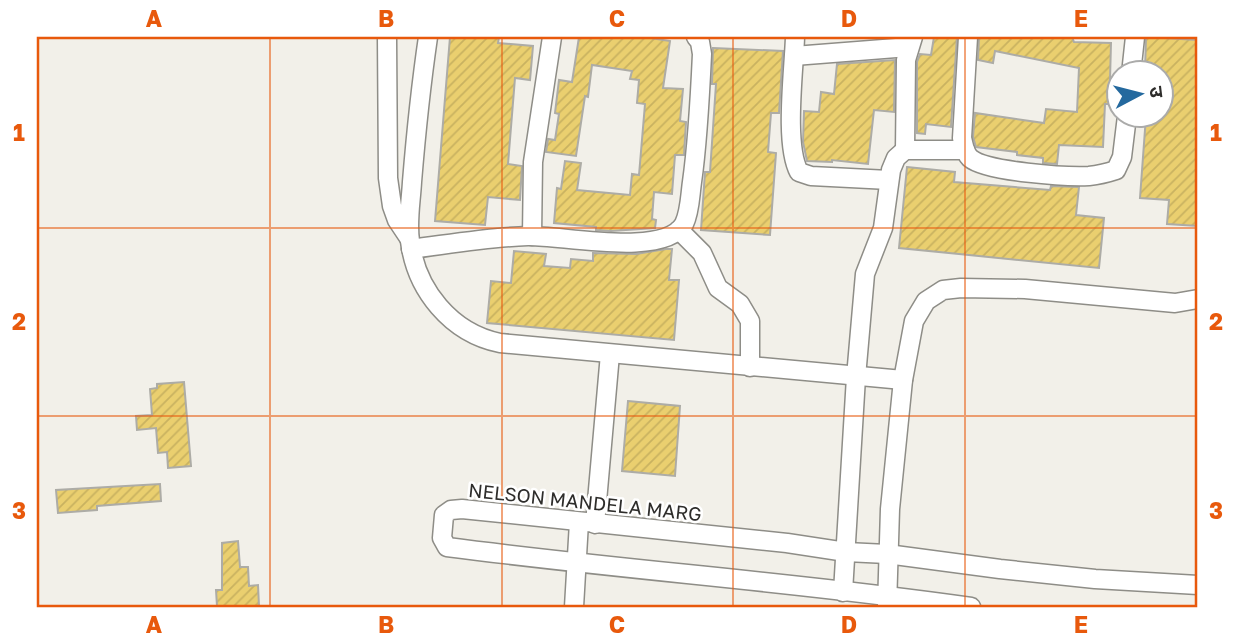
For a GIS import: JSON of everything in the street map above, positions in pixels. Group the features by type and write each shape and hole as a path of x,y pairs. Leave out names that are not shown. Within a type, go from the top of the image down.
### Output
{"street":[{"path":"387,37 387,178 392,206 410,243 422,282 431,297 440,309 470,333 482,340 500,343 903,380"},
{"path":"410,243 417,115 428,37"},
{"path":"532,236 533,162 552,37"},
{"path":"410,243 532,236 603,243 628,242 668,237 679,230 688,212 696,153 702,54 700,42 696,37"},
{"path":"795,37 791,118 793,153 799,172 811,176 889,180"},
{"path":"968,37 962,138 964,150 971,159 992,167 1052,174 1104,174 1116,170 1122,157 1125,130"},
{"path":"1133,60 1135,37"},
{"path":"794,56 911,42 904,85 905,150"},
{"path":"843,592 865,274 883,228 889,180 895,158 905,150 964,150"},
{"path":"679,230 702,253 718,288 740,304 750,321 750,367"},
{"path":"887,601 887,554 903,380 914,321 926,301 943,290 961,288 1024,289 1175,303 1198,299"},
{"path":"574,607 576,564 587,523 610,354"},
{"name":"NELSON MANDELA MARG","path":"971,607 887,601 843,592 650,569 576,564 447,547 442,538 444,515 451,510 787,543 1095,579 1198,585"}],"building":[{"path":"450,37 499,37 498,43 533,46 530,80 515,78 508,164 522,166 520,200 488,197 485,225 435,221"},
{"path":"579,37 644,37 670,41 663,88 683,89 680,121 686,122 684,155 675,155 672,194 654,192 652,219 656,220 655,228 611,231 554,223 557,188 561,189 565,161 581,163 577,190 630,195 632,174 639,175 645,104 637,103 639,80 630,79 632,71 592,65 576,156 546,152 548,139 555,140 559,114 555,113 559,80 572,82"},
{"path":"934,37 957,37 951,127 926,124 925,134 917,133 917,62 920,54 931,55"},
{"path":"979,37 1072,37 1074,42 1111,43 1111,60 1106,60 1103,147 1059,145 1057,164 1043,163 1043,158 1017,155 1017,152 976,147 973,137 975,113 1044,123 1046,109 1077,112 1079,68 995,51 993,63 978,60"},
{"path":"1146,37 1198,40 1198,226 1167,224 1169,200 1140,198 1145,130 1176,130 1176,60 1145,60"},
{"path":"713,48 783,51 779,113 771,113 768,152 776,153 770,235 701,230 705,172 710,172 716,84 712,84"},
{"path":"895,60 894,112 874,110 868,164 832,160 807,161 803,142 804,111 819,112 821,92 834,94 837,64"},
{"path":"907,167 955,172 954,182 1050,190 1051,186 1079,187 1076,215 1104,218 1099,268 899,248"},
{"path":"672,249 669,280 679,280 674,340 487,323 491,281 511,283 514,251 546,254 544,266 570,268 571,259 593,261 593,253 636,254"},
{"path":"184,382 191,466 168,468 167,452 158,453 156,428 137,430 136,416 152,415 150,389 157,388 157,384"},
{"path":"628,401 680,406 675,476 622,471"},
{"path":"160,484 161,501 97,506 97,510 58,513 56,490"},
{"path":"238,541 240,567 248,567 249,586 258,585 259,606 220,607 217,606 216,590 222,590 222,543"}]}
